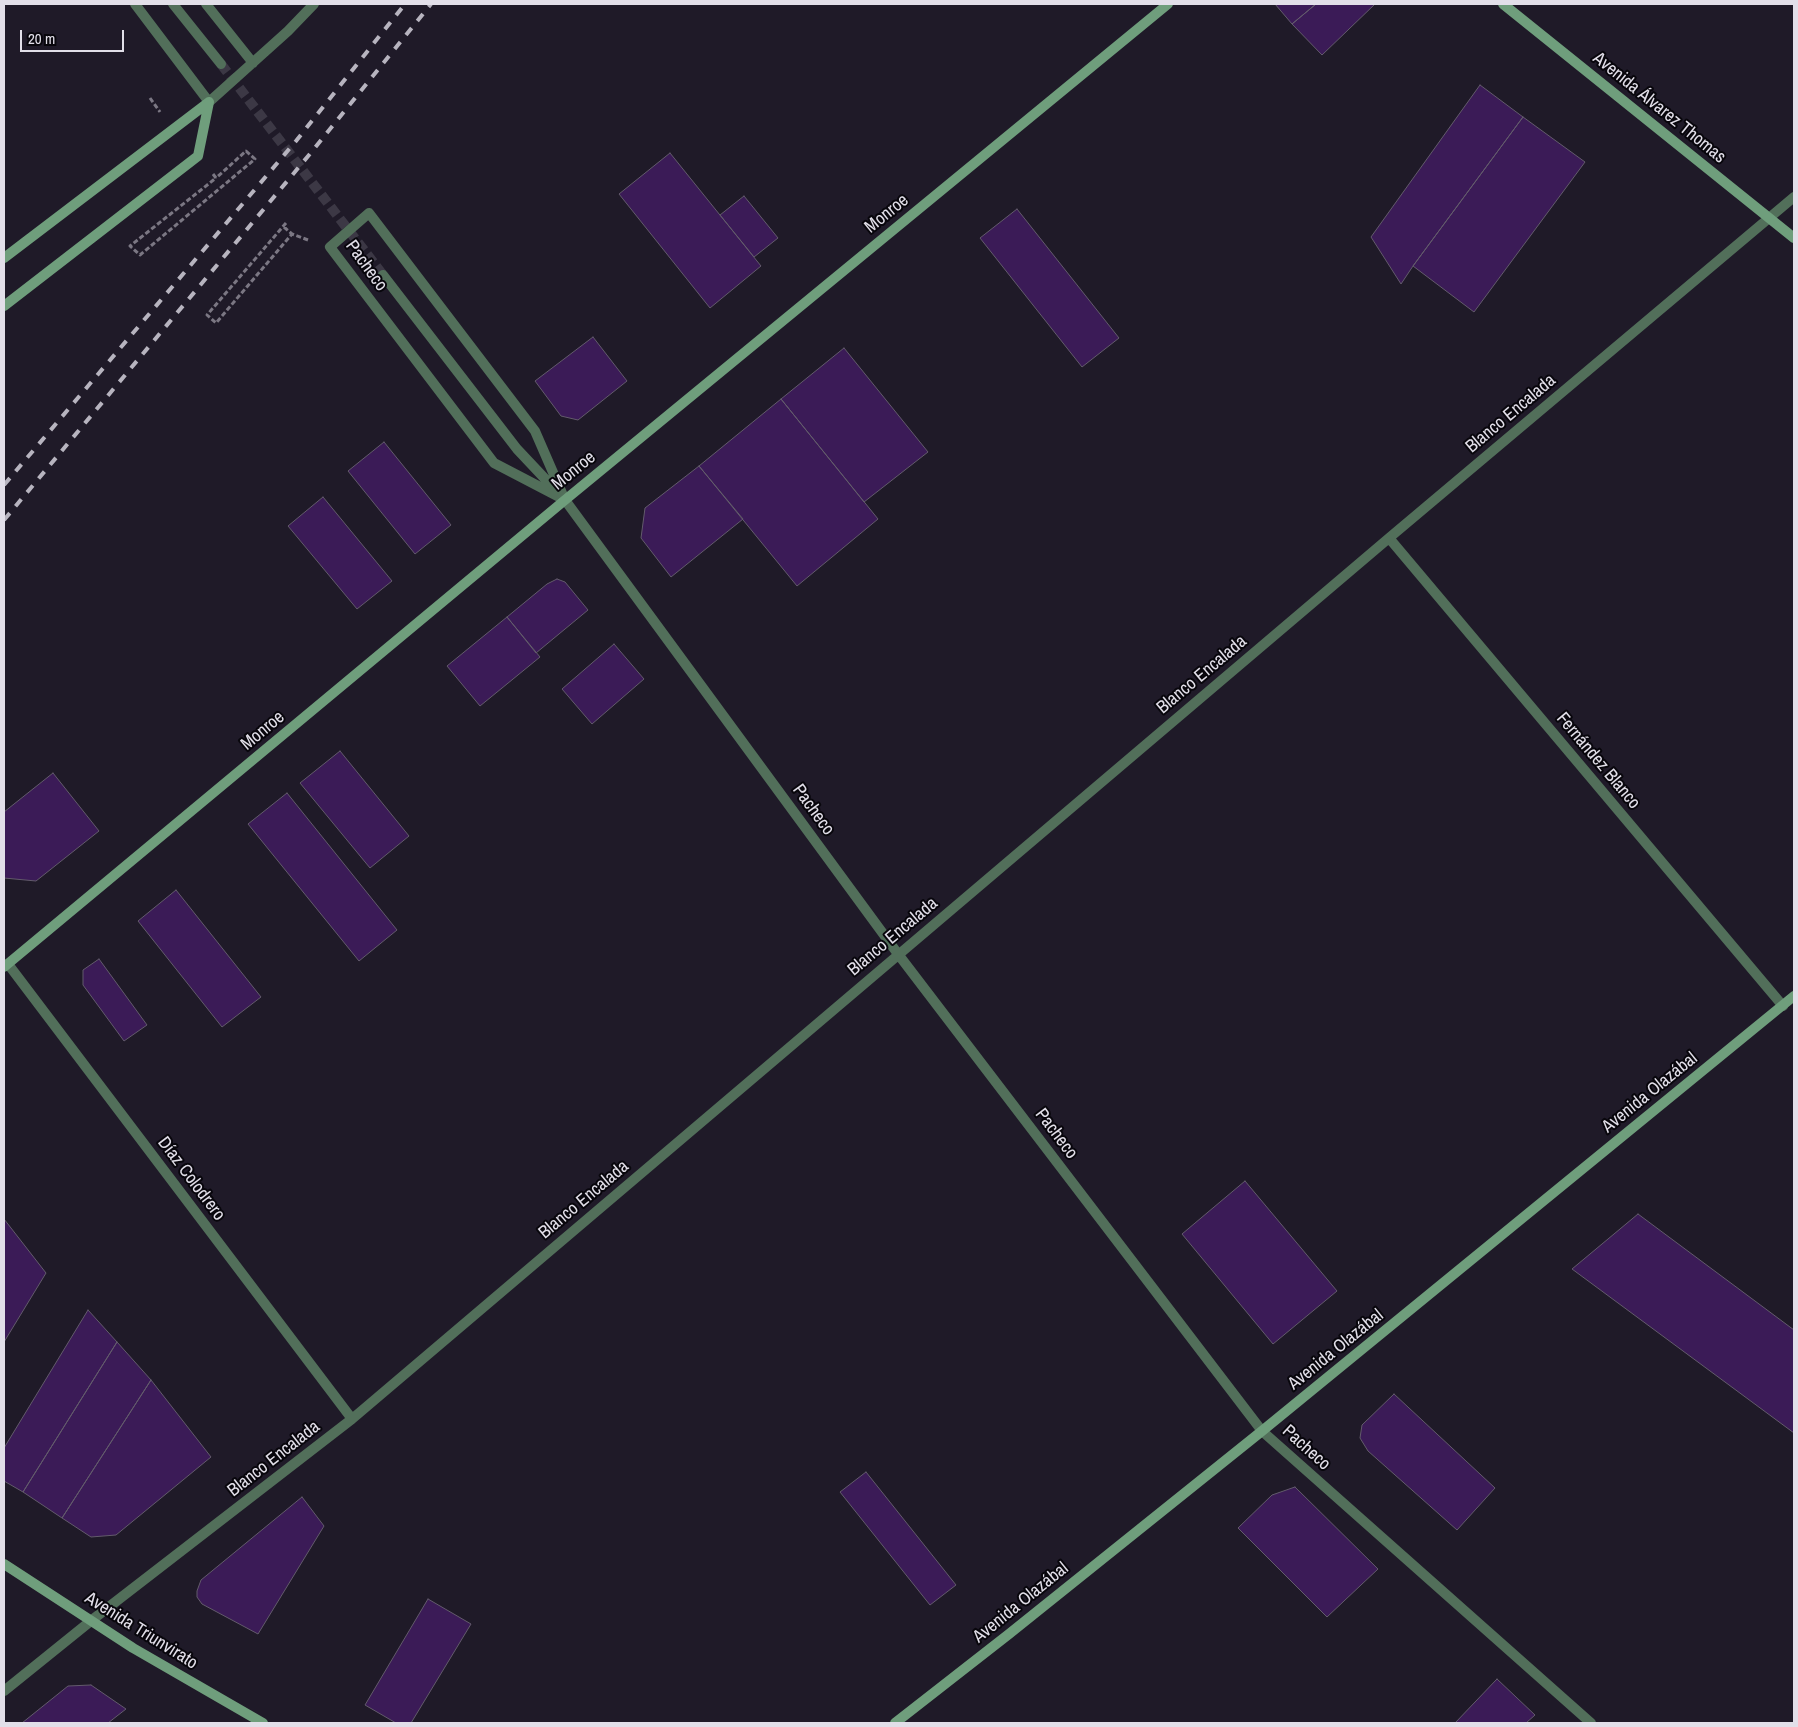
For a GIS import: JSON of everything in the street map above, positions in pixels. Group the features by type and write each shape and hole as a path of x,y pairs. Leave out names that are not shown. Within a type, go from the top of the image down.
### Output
{"main road":[{"name":"Monroe","path":"5,964 1168,4"},
{"name":"Avenida Álvarez Thomas","path":"1503,4 1794,238"},
{"path":"4,258 209,102"},
{"path":"4,306 198,156 209,102"},
{"name":"Avenida Olazábal","path":"895,1723 1262,1431 1794,996"},
{"name":"Avenida Triunvirato","path":"4,1564 133,1648 263,1723"}],"street":[{"path":"135,4 209,102 288,31 314,4"},
{"path":"173,4 220,64"},
{"path":"206,4 253,63"},
{"name":"Blanco Encalada","path":"4,1691 92,1620 352,1419 1389,538 1794,198"},
{"name":"Pacheco","path":"370,213 535,431 565,500 494,463 330,246 370,213"},
{"name":"Pacheco","path":"383,275 517,448 565,500 898,954 1262,1431 1591,1723"},
{"name":"Fernández Blanco","path":"1389,538 1783,1006"},
{"name":"Díaz Colodrero","path":"5,964 352,1419"}],"path":[{"path":"216,178 246,151 255,159 241,170"},
{"path":"292,234 216,323 207,315 285,225 292,234 330,246"}],"building":[{"path":"1275,4 1316,4 1292,24"},
{"path":"1316,4 1375,4 1322,55 1292,24"},
{"path":"1480,85 1523,117 1401,284 1371,237"},
{"path":"1523,117 1585,162 1474,312 1413,266"},
{"path":"670,153 761,266 710,308 619,194"},
{"path":"744,196 778,238 754,257 720,215"},
{"path":"1017,209 1119,338 1082,367 980,238"},
{"path":"593,337 627,381 578,420 561,416 535,381"},
{"path":"844,348 928,452 864,502 781,399"},
{"path":"781,399 878,519 797,586 699,466"},
{"path":"384,442 451,525 415,554 348,471"},
{"path":"699,466 743,519 671,577 641,538 645,508"},
{"path":"323,497 392,581 357,609 288,526"},
{"path":"557,579 565,582 588,610 536,653 507,617 547,584"},
{"path":"507,617 540,657 480,706 447,666"},
{"path":"614,644 644,679 592,724 562,689"},
{"path":"340,751 409,836 370,868 300,783"},
{"path":"53,773 99,831 36,881 4,878 4,812"},
{"path":"287,793 397,930 359,961 248,824"},
{"path":"176,890 261,997 222,1027 138,921"},
{"path":"99,959 147,1025 124,1041 83,985 83,970"},
{"path":"1245,1181 1337,1291 1273,1344 1182,1234"},
{"path":"1638,1214 1794,1330 1794,1433 1572,1269"},
{"path":"4,1219 46,1273 4,1342"},
{"path":"88,1310 117,1342 23,1492 4,1481 4,1448"},
{"path":"117,1342 151,1380 62,1518 23,1492"},
{"path":"151,1380 211,1457 116,1535 91,1537 62,1518"},
{"path":"1394,1394 1495,1488 1457,1530 1368,1451 1360,1438 1362,1425"},
{"path":"866,1472 956,1585 930,1605 840,1492"},
{"path":"1295,1487 1378,1569 1327,1617 1238,1528 1272,1495"},
{"path":"302,1497 324,1526 258,1634 202,1604 197,1597 201,1580"},
{"path":"428,1599 471,1624 411,1723 396,1723 365,1705"},
{"path":"1497,1679 1535,1715 1526,1723 1455,1723"},
{"path":"91,1685 126,1709 108,1723 22,1723 68,1686"}],"tunnel":[{"path":"221,64 383,275"}],"railway":[{"path":"4,485 296,141 405,4"},
{"path":"4,520 309,155 431,4"}]}
